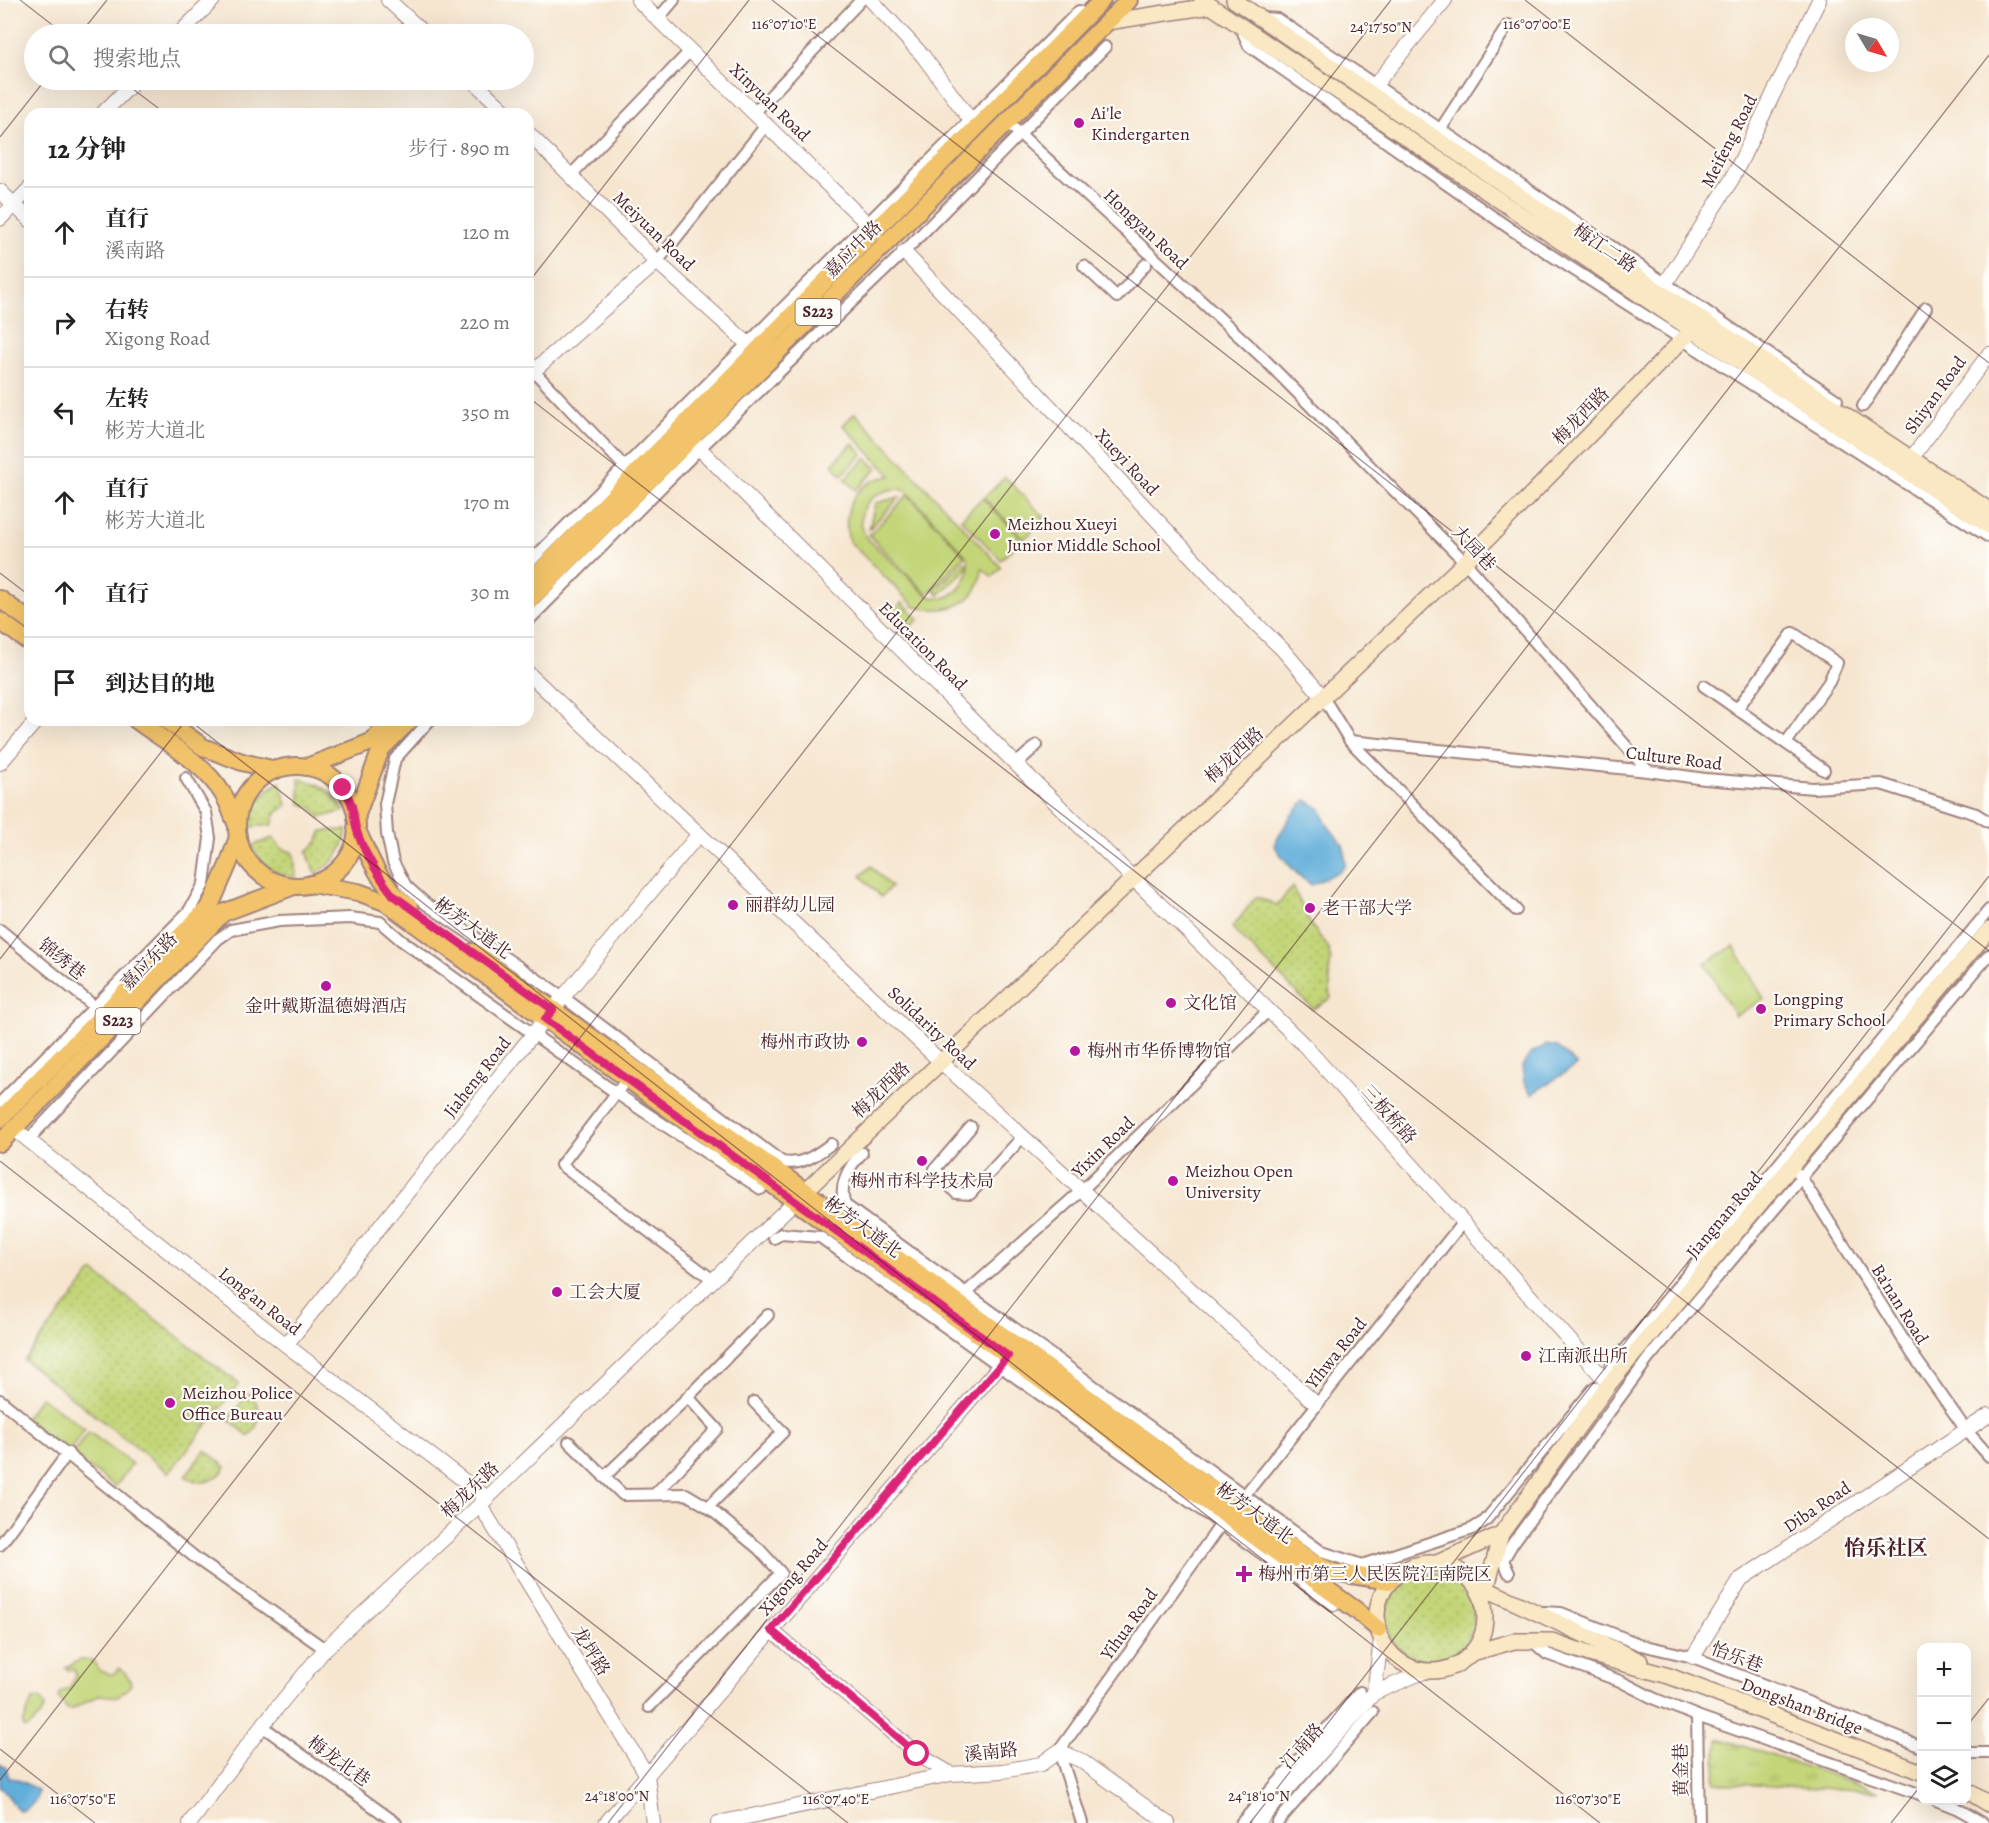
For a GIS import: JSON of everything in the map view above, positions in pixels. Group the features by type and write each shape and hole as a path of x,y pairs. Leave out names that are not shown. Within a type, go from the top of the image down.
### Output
{"main road":[{"name":"嘉应中路","path":"534,577 752,348 1102,0"},
{"name":"嘉应中路","path":"534,596 695,444 1007,122 1130,0"},
{"name":"梅江二路","path":"1234,0 1370,87 1660,292 1911,459 1988,503"},
{"path":"1107,22 1206,3"},
{"name":"梅江二路","path":"1206,3 1687,335 1989,526"},
{"name":"梅龙西路","path":"800,1196 1465,562 1687,335"},
{"path":"0,599 24,617"},
{"path":"0,621 24,639"},
{"path":"144,726 210,778 223,795 247,859 254,868 274,882 294,886"},
{"path":"176,726 203,747 242,762 276,770"},
{"name":"S223","path":"237,831 238,813 248,791 256,782 276,770 286,767 307,767 371,742 386,726"},
{"name":"S223","path":"294,886 311,884 331,874 346,859 355,839 356,823 381,749 404,726"},
{"path":"307,767 327,774 343,788 353,807 356,823"},
{"name":"彬芳大道北","path":"356,823 378,876 393,895 554,1009 800,1196 1004,1361 1314,1563 1350,1576 1390,1581"},
{"name":"嘉应东路","path":"0,1143 7,1124 99,1010 210,906 228,865 237,831"},
{"name":"彬芳大道北","path":"311,884 358,892 385,902 554,1009 627,1078 800,1196 960,1297 1232,1510 1333,1592 1379,1635"},
{"name":"嘉应东路","path":"7,1124 223,913 294,886"},
{"name":"Jiangnan Road","path":"1481,1592 1501,1534 1602,1386 1989,930"},
{"name":"Jiangnan Road","path":"1437,1563 1501,1534"},
{"path":"1481,1592 1485,1624 1483,1634 1472,1653 1464,1661 1444,1670 1412,1669 1394,1658 1379,1635 1377,1609 1384,1589 1390,1581 1398,1574 1417,1565 1437,1563 1457,1569 1481,1592 1537,1612 1669,1676"},
{"path":"1472,1653 1514,1641 1552,1641 1589,1654 1669,1676"},
{"name":"Dongshan Bridge","path":"1669,1676 1917,1770"},
{"path":"1971,1793 1989,1804"}],"street":[{"path":"189,24 213,0"},
{"path":"388,0 414,24"},
{"name":"Xinyuan Road","path":"638,0 872,228"},
{"path":"658,19 674,0"},
{"path":"754,113 861,0"},
{"path":"871,0 923,56 969,118"},
{"path":"1445,0 1370,87 1988,503"},
{"name":"Meifeng Road","path":"1660,292 1732,179 1819,0"},
{"path":"872,228 1078,11"},
{"path":"1442,127 1508,25"},
{"path":"534,615 695,444 904,252 1105,47"},
{"path":"571,175 690,51"},
{"path":"108,108 126,90"},
{"path":"483,90 502,108"},
{"name":"Hongyan Road","path":"1007,122 1264,359"},
{"path":"534,368 657,262 767,124"},
{"name":"Meiyuan Road","path":"534,139 657,262 752,348"},
{"path":"0,191 24,215"},
{"path":"0,219 24,194"},
{"name":"Xueyi Road","path":"904,252 1241,609 1283,650 1323,697"},
{"path":"1084,266 1117,297 1146,264"},
{"path":"1863,406 1926,308"},
{"path":"1687,335 1989,537"},
{"path":"534,558 752,348"},
{"name":"Shiyan Road","path":"1911,459 1989,354"},
{"name":"大园巷","path":"1264,359 1465,562 1648,771"},
{"path":"534,375 621,463"},
{"name":"Education Road","path":"695,444 1016,764 1133,877"},
{"path":"1737,709 1793,633 1837,663 1829,682 1786,743"},
{"name":"Solidarity Road","path":"534,679 940,1061 1316,1404"},
{"path":"1704,686 1824,770"},
{"path":"1323,697 1350,741 1516,910"},
{"path":"0,763 32,726"},
{"path":"425,726 395,759 385,804 387,834 393,862 406,886 554,1009 782,1162 794,1164 815,1156 831,1143"},
{"name":"Culture Road","path":"1350,741 1648,771 1705,779 1813,788 1881,784 1976,814 1989,822"},
{"path":"1016,764 1037,745"},
{"path":"0,1103 99,1010 189,911 204,884 210,838 206,812 186,778"},
{"name":"Jiaheng Road","path":"286,1346 533,1035 699,834"},
{"name":"三板桥路","path":"1133,877 1303,1044 1463,1222 1602,1386"},
{"path":"1610,1368 1989,910"},
{"path":"28,1140 218,939 231,930 279,921 350,918 380,922 400,940 616,1094 761,1189"},
{"name":"锦绣巷","path":"0,930 99,1010"},
{"path":"1509,1573 1503,1560 1513,1543 1648,1359 1989,955"},
{"name":"Yixin Road","path":"960,1297 1081,1191 1268,1011"},
{"path":"627,1078 561,1165 713,1280"},
{"name":"Long'an Road","path":"7,1124 483,1502"},
{"path":"971,1127 935,1169 956,1193 970,1194 1017,1143"},
{"path":"862,1153 852,1162 847,1172 841,1194 845,1205 960,1297"},
{"name":"Ba'nan Road","path":"1793,1163 1913,1355 1966,1430 1989,1456"},
{"name":"梅龙东路","path":"190,1823 262,1726 325,1649 483,1502 800,1196"},
{"name":"Yihwa Road","path":"1232,1510 1463,1222"},
{"path":"774,1238 781,1234 820,1237 1004,1361"},
{"path":"604,1477 688,1397 768,1315"},
{"name":"Xigong Road","path":"606,1823 1004,1361"},
{"path":"1232,1510 1322,1552 1362,1564 1472,1529 1485,1521 1602,1386"},
{"path":"655,1494 717,1430 688,1397"},
{"path":"0,1401 197,1558 325,1649"},
{"path":"708,1507 783,1432 754,1401"},
{"name":"Diba Road","path":"1693,1657 1741,1579 1989,1415"},
{"path":"569,1442 623,1495 686,1494 708,1507 759,1549 781,1573 649,1707"},
{"path":"0,1545 68,1453"},
{"name":"龙坪路","path":"483,1502 646,1775 653,1823"},
{"path":"1232,1510 1334,1605"},
{"name":"Yihua Road","path":"1059,1751 1232,1510"},
{"name":"怡乐巷","path":"1537,1612 1561,1613 1641,1645 1693,1657 1917,1745"},
{"name":"溪南路","path":"771,1630 917,1754 951,1774 1003,1771 1041,1764 1059,1751"},
{"path":"1241,1823 1367,1692 1379,1635"},
{"path":"1530,1640 1547,1654 1620,1681 1655,1699 1697,1716 1917,1794"},
{"name":"江南路","path":"1257,1823 1367,1692 1423,1671"},
{"path":"1277,1823 1373,1712"},
{"name":"黄金巷","path":"1697,1716 1699,1823"},
{"name":"梅龙北巷","path":"262,1726 396,1823"},
{"path":"1059,1751 1082,1823"},
{"path":"1059,1751 1080,1760 1168,1823"},
{"path":"1971,1753 1989,1754"},
{"path":"718,1823 951,1774"},
{"path":"1948,1805 1983,1823"}],"green space":[{"path":"855,413 1001,567 992,577 982,568 980,581 975,591 960,604 939,609 915,607 849,541 847,517 854,498 869,483 891,476 843,425","holes":["904,490 967,557 969,565 964,582 959,589 944,598 927,595 866,537 862,528 863,511 872,498 888,491"]},
{"path":"853,443 863,454 842,475 832,464"},
{"path":"866,458 877,469 856,490 845,479"},
{"path":"1005,477 1045,518 1024,539 984,498"},
{"path":"908,495 965,556 927,594 869,535"},
{"path":"900,497 869,529 875,503"},
{"path":"982,498 1022,539 1001,560 961,519"},
{"path":"964,562 969,566 939,595 934,590"},
{"path":"902,602 919,619 911,626 895,610"},
{"path":"299,779 326,789 336,798 344,811 320,818 312,808 300,803"},
{"path":"280,782 287,805 276,813 272,825 248,827 258,800 267,790"},
{"path":"347,830 341,851 333,862 315,874 307,851 317,843 322,831"},
{"path":"273,838 281,848 294,853 296,878 269,868 259,859 251,846"},
{"path":"871,866 891,887 881,897 861,876"},
{"path":"1293,887 1311,925 1328,947 1331,960 1329,972 1331,998 1313,1009 1232,928 1256,897 1277,905"},
{"path":"1734,946 1764,999 1735,1016 1705,963"},
{"path":"93,1271 239,1384 169,1473 24,1360"},
{"path":"249,1393 257,1404 259,1414 256,1425 249,1436 228,1419"},
{"path":"41,1397 85,1429 68,1452 24,1419"},
{"path":"89,1432 132,1464 115,1487 72,1454"},
{"path":"205,1450 226,1467 218,1476 208,1481 197,1481 185,1476"},
{"path":"1430,1573 1447,1577 1461,1586 1470,1600 1474,1617 1470,1634 1461,1648 1447,1657 1430,1661 1413,1657 1399,1648 1390,1634 1386,1617 1390,1600 1399,1586 1413,1577"},
{"path":"80,1660 92,1660 99,1670 111,1675 120,1668 130,1679 131,1685 118,1697 99,1695 73,1709 67,1709 58,1697 60,1692 69,1689 76,1676 74,1669 66,1668"},
{"path":"40,1698 45,1707 28,1728 24,1728 23,1724 32,1700"},
{"path":"1718,1738 1880,1791 1715,1783"}],"water":[{"path":"1306,800 1321,809 1326,823 1343,845 1345,852 1345,865 1340,871 1312,885 1291,867 1274,845 1290,817"},
{"path":"1546,1045 1557,1047 1577,1065 1532,1094 1524,1083 1522,1066 1531,1053"},
{"path":"0,1764 6,1767 9,1778 17,1779 38,1790 35,1800 28,1808 21,1811 17,1809 0,1787"}],"place":[{"name":"Ai'le Kindergarten","path":"1079,123"},
{"name":"Meizhou Xueyi Junior Middle School","path":"995,534"},
{"name":"丽群幼儿园","path":"733,905"},
{"name":"老干部大学","path":"1310,908"},
{"name":"金叶戴斯温德姆酒店","path":"326,986"},
{"name":"文化馆","path":"1171,1003"},
{"name":"Longping Primary School","path":"1761,1009"},
{"name":"梅州市政协","path":"862,1042"},
{"name":"梅州市华侨博物馆","path":"1075,1051"},
{"name":"梅州市科学技术局","path":"922,1161"},
{"name":"Meizhou Open University","path":"1173,1181"},
{"name":"工会大厦","path":"557,1292"},
{"name":"江南派出所","path":"1526,1356"},
{"name":"Meizhou Police Office Bureau","path":"170,1403"},
{"name":"梅州市第三人民医院江南院区","path":"1244,1574"}],"district":[{"name":"怡乐社区","path":"1886,1548"}],"route":[{"path":"343,788 353,807 356,828 378,876 393,895 553,1010 545,1019 1008,1356 771,1630 917,1754"}]}
